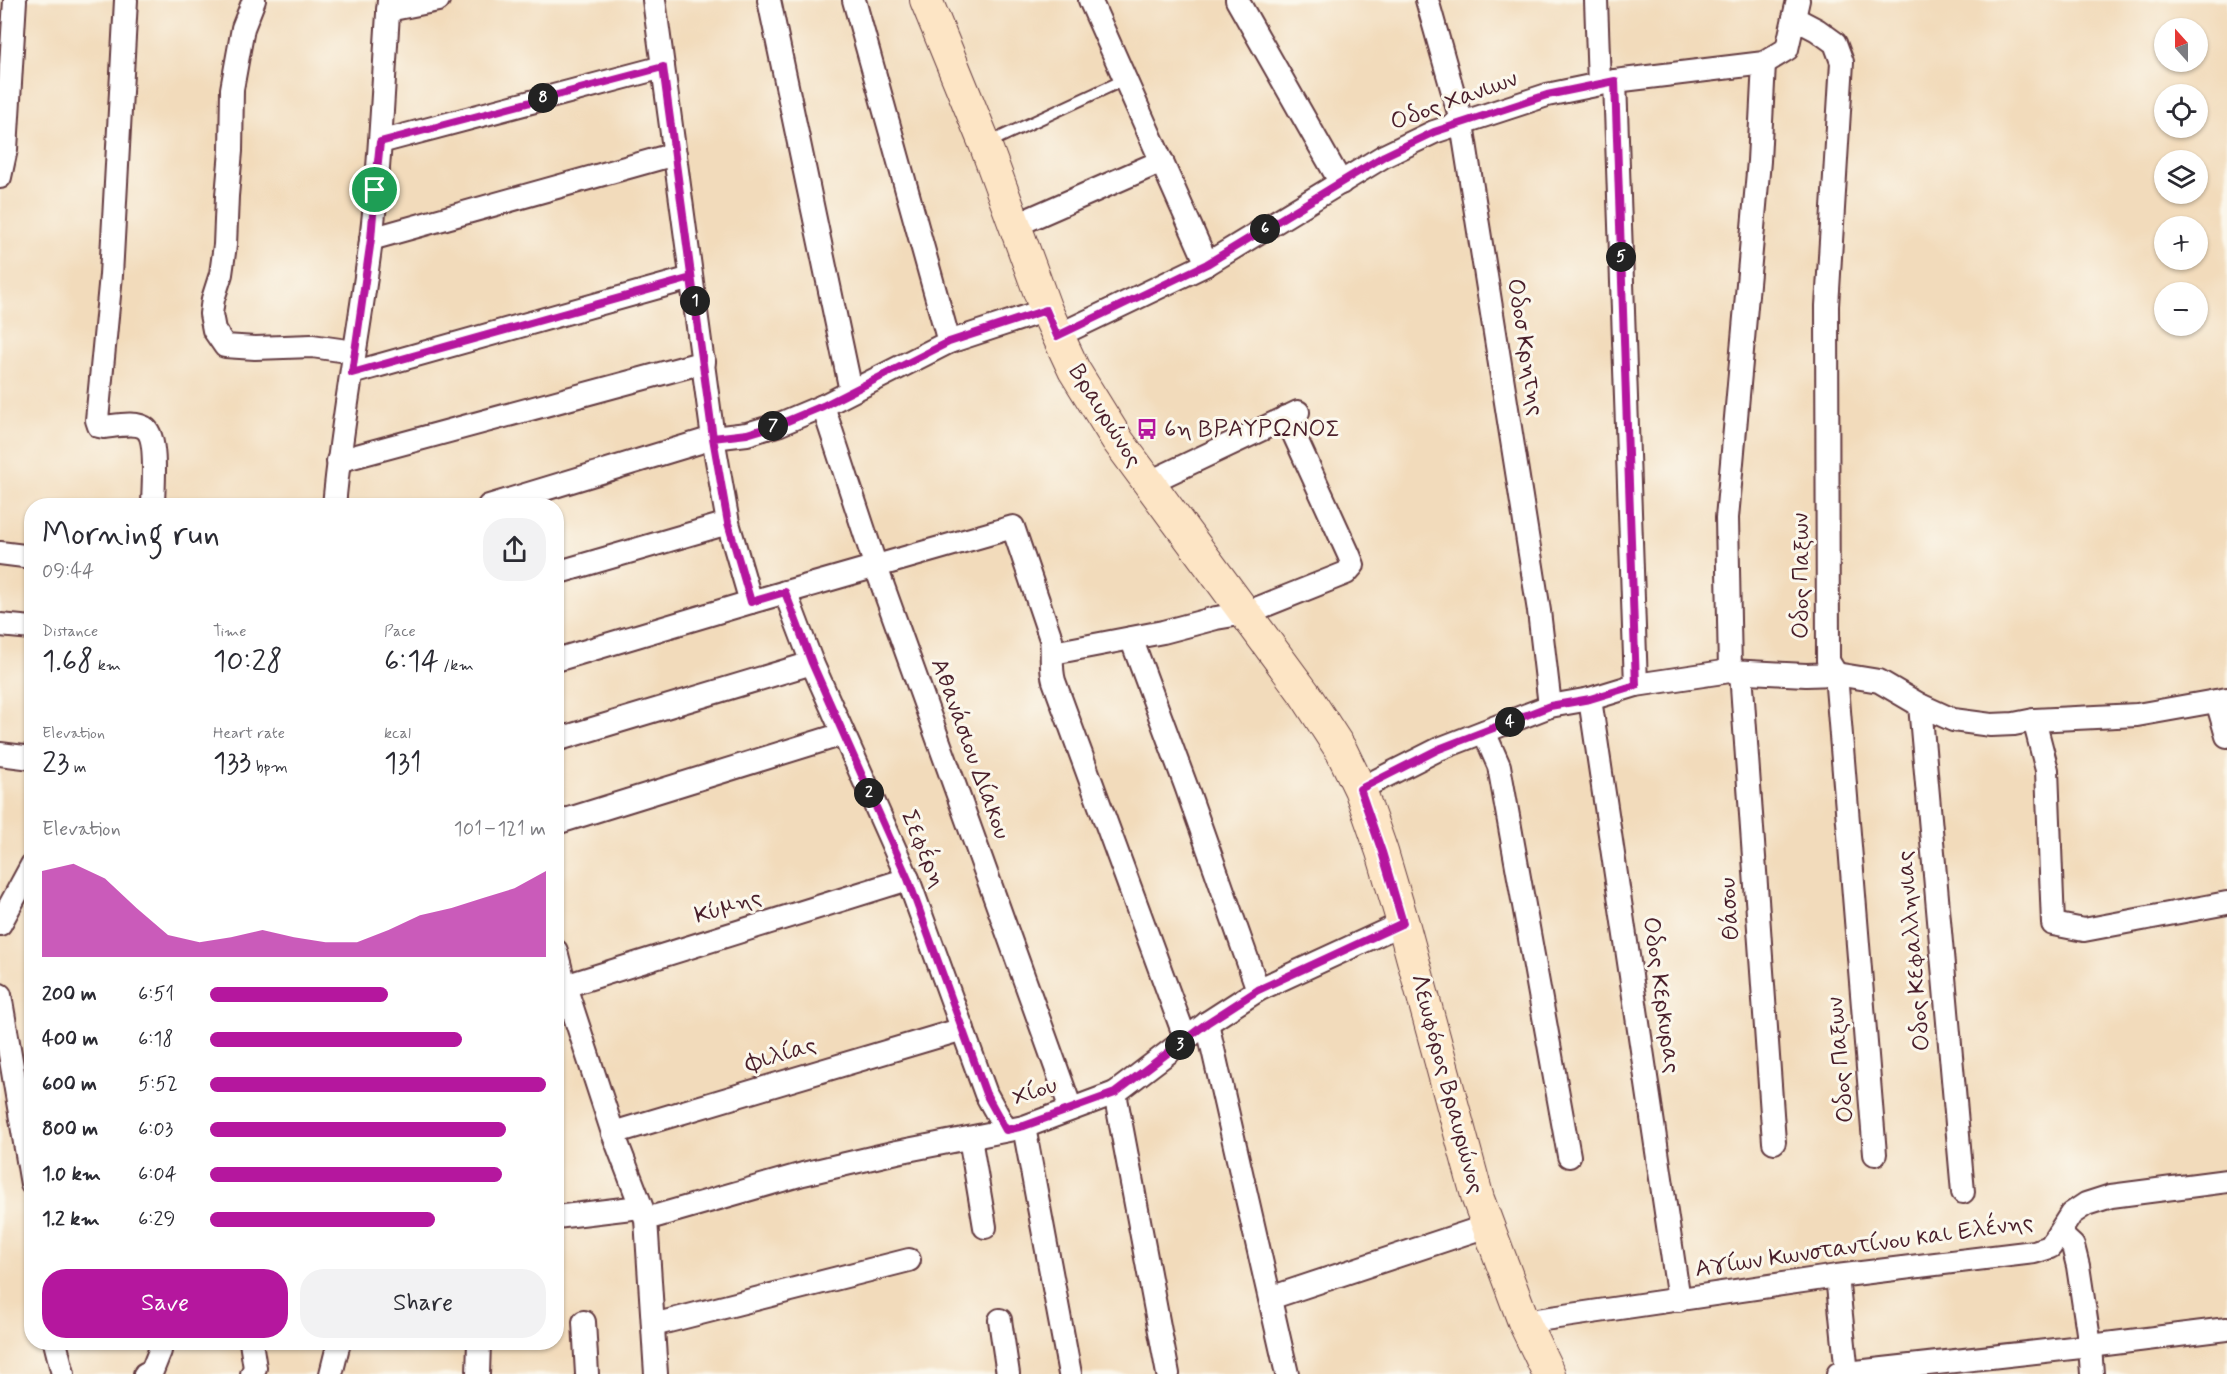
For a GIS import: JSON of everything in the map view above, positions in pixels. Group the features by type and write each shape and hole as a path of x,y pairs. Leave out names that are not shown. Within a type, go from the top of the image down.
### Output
{"main road":[{"name":"Βραυρώνος","path":"926,0 985,144 1051,323 1095,407 1148,483 1304,693 1341,750 1360,789"},
{"name":"Λεωφόρος Βραυρώνος","path":"1360,789 1403,923 1487,1226 1524,1322 1549,1374"}],"street":[{"path":"0,177 6,149 15,0"},
{"path":"126,0 111,275 97,420 99,426 104,427 136,425 146,429 153,451 153,498"},
{"path":"254,0 243,28 232,89 225,245 221,274 211,314 214,330 225,346 255,348 312,346 353,362 691,278"},
{"path":"335,498 338,461 371,239 380,142 388,5 438,0"},
{"path":"654,0 713,438 728,523 751,602"},
{"path":"769,0 851,391"},
{"path":"854,0 949,342"},
{"path":"1090,0 1207,264"},
{"path":"1237,0 1341,183"},
{"name":"Οδοσ Κρητης","path":"1427,0 1462,124 1539,611 1550,706"},
{"path":"1596,0 1607,82 1636,685"},
{"name":"Οδος Χανιων","path":"515,498 713,438 747,434 780,424 823,406 949,342 1051,323 1207,264 1384,156 1434,132 1547,95 1607,82 1764,63 1787,49 1796,9"},
{"name":"Οδος Παξων","path":"1796,9 1834,43 1842,62 1827,306 1828,660 1836,674 1875,1154"},
{"name":"Θάσου","path":"1764,63 1759,160 1727,518 1735,672 1774,1142"},
{"path":"380,142 663,67"},
{"path":"371,239 675,154"},
{"path":"1016,225 1162,161"},
{"path":"338,461 704,362"},
{"name":"Αθανάσιου Δίακου","path":"823,406 876,567 1071,1109"},
{"path":"1053,653 1246,612 1346,573 1353,566 1292,415 1148,483"},
{"path":"564,571 728,523"},
{"path":"564,658 1013,527 1050,639 1054,681 1186,1040"},
{"path":"0,553 24,556"},
{"name":"Σεφέρη","path":"785,592 812,663 908,879 986,1094 1015,1128 1070,1374"},
{"path":"0,625 24,627"},
{"path":"1131,638 1258,990"},
{"path":"564,738 812,663"},
{"path":"1360,789 1439,749 1550,706 1590,699 1636,685 1735,672 1836,674 1880,681 1920,705 1953,720 1991,725 2034,720 2137,715 2222,700 2227,736"},
{"name":"Οδος Κερκυρας","path":"1590,699 1679,1300"},
{"name":"Οδος Κεφαλληνιας","path":"1920,705 1963,1192"},
{"path":"2034,720 2047,770 2053,924 2084,930 2227,903"},
{"path":"1484,732 1498,766 1569,1156"},
{"path":"564,821 843,734"},
{"path":"0,754 24,757"},
{"path":"2,915 24,878"},
{"name":"Κύμης","path":"565,986 908,879"},
{"name":"Χίου","path":"564,1217 643,1213 803,1174 1015,1128 1071,1109 1115,1093 1207,1023 1258,990 1403,923"},
{"path":"564,982 643,1213 656,1374"},
{"path":"0,995 24,1137"},
{"path":"1207,1023 1287,1374"},
{"name":"Φιλίας","path":"614,1133 963,1029"},
{"path":"1115,1093 1168,1374"},
{"path":"970,1138 985,1227"},
{"name":"Αγίων Κωνσταντίνου και Ελένης","path":"1524,1322 1837,1276 2034,1252 2050,1247 2071,1214 2086,1204 2112,1196 2227,1181"},
{"path":"1270,1298 1487,1226"},
{"path":"2059,1233 2073,1246 2079,1266 2092,1374"},
{"path":"653,1325 909,1260"},
{"path":"1837,1276 1847,1374"},
{"path":"1000,1320 1008,1374"},
{"path":"584,1322 587,1374"},
{"path":"1838,1374 2227,1329"},
{"path":"57,1350 63,1374"},
{"path":"145,1374 152,1371 160,1350"},
{"path":"252,1350 255,1368 252,1374"},
{"path":"332,1374 337,1350"},
{"path":"478,1374 479,1350"}],"lane":[{"path":"985,144 1126,79"}],"place":[{"name":"6η ΒΡΑΥΡΩΝΟΣ","path":"1147,429"}],"route":[{"path":"375,190 371,239 352,373 691,278 713,438 728,523 751,602 785,592 812,663 908,879 986,1094 1006,1130 1024,1126 1115,1093 1207,1023 1258,990 1403,923 1360,789 1439,749 1550,706 1590,699 1636,685 1615,81 1547,95 1434,132 1384,156 1207,264 1057,336 1046,310 949,342 823,406 780,424 747,434 713,438 663,67 380,142 375,190"}]}
